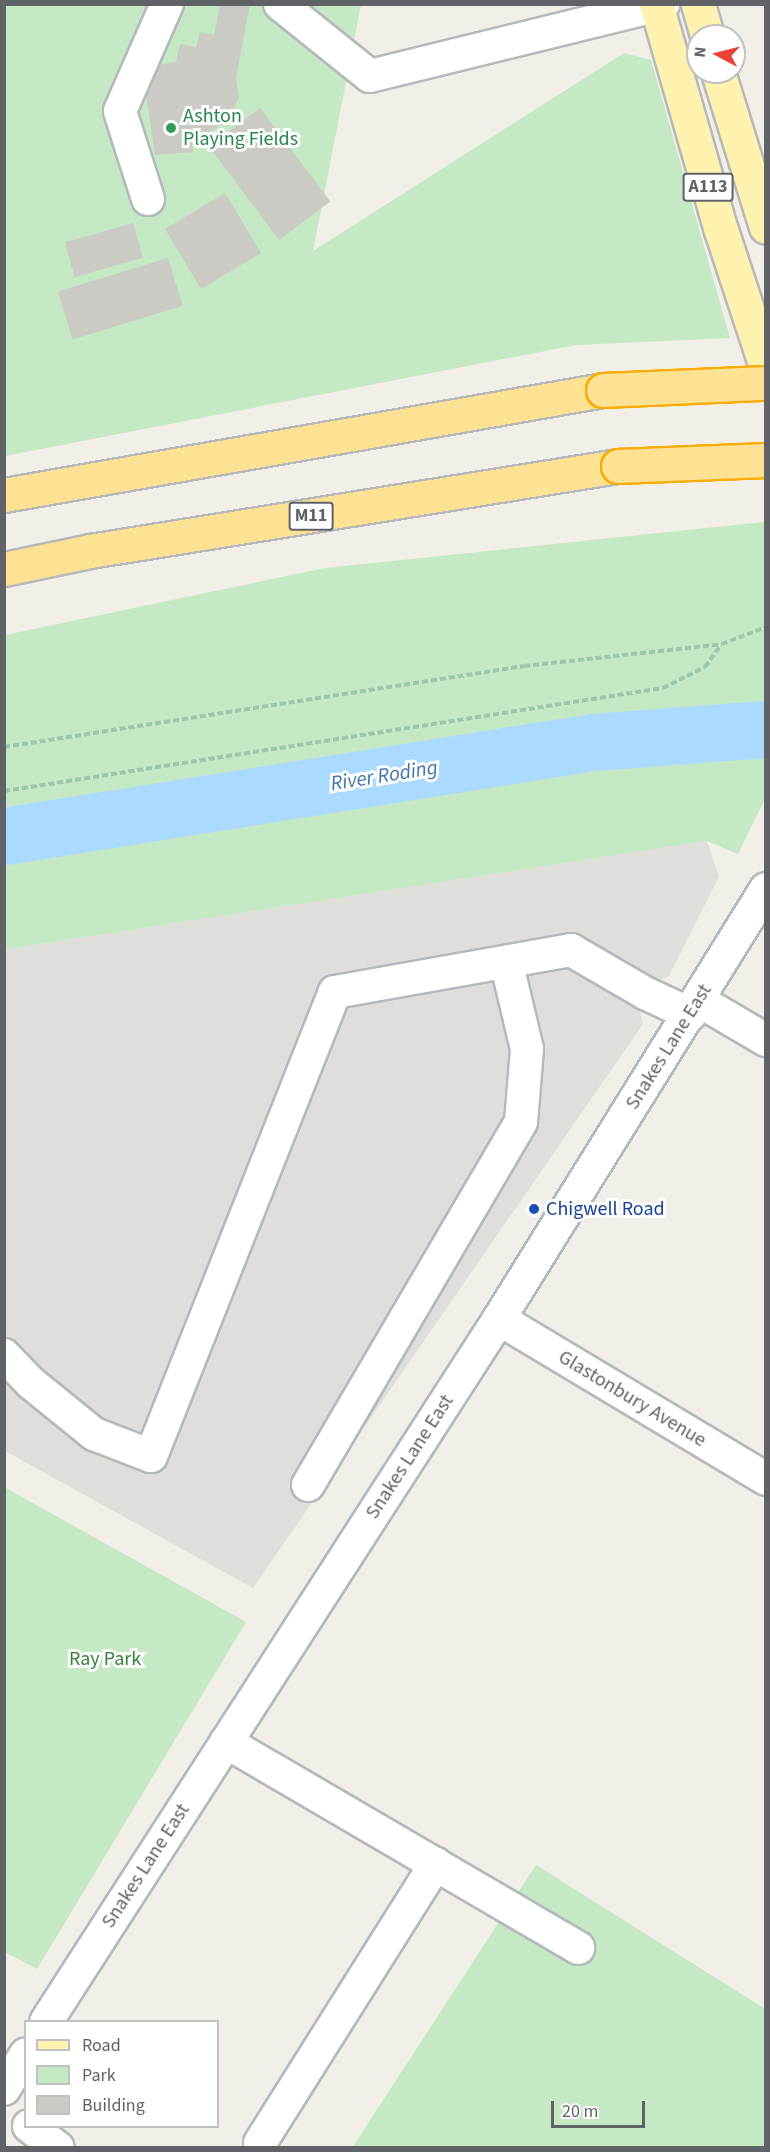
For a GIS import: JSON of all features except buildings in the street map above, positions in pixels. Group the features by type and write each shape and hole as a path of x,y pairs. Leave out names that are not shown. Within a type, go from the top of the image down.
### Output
{"highway":[{"path":"4,495 603,390 765,383"},
{"name":"M11","path":"4,569 90,551 618,466 765,460"}],"main road":[{"path":"698,4 704,24"},
{"name":"A113","path":"658,5 721,230 765,367"},
{"name":"A113","path":"722,84 765,227"}],"street":[{"path":"148,199 120,111 167,4"},
{"path":"280,4 370,76 658,5"},
{"name":"Snakes Lane East","path":"47,2020 499,1319 765,889"},
{"path":"4,1355 32,1383 94,1434 151,1456 335,992 571,950 645,993 694,1007 765,1040"},
{"path":"308,1485 522,1122 527,1049 506,961"},
{"name":"Glastonbury Avenue","path":"499,1319 765,1479"},
{"path":"226,1742 578,1948"},
{"path":"260,2143 436,1864"},
{"path":"4,2109 24,2123"},
{"path":"31,2128 58,2148"}],"path":[{"path":"4,747 524,666 722,644 765,627"},
{"path":"4,791 663,688 689,679 705,667 722,644"}],"shaded area":[{"path":"707,841 719,877 669,976 651,984 638,1004 643,1024 253,1588 5,1451 4,946 8,949"}],"green space":[{"path":"5,5 361,5 313,251 624,53 651,60 730,338 576,345 5,456"},
{"path":"765,522 765,799 738,854 707,841 8,949 5,946 5,635 325,568"},
{"name":"Ray Park","path":"4,1487 246,1622 37,1969 5,1952"},
{"path":"536,1865 765,2009 765,2147 352,2148"}],"waterway":[{"name":"River Roding","path":"4,836 593,742 766,729"}],"place":[{"name":"Ashton Playing Fields","path":"171,128"},
{"name":"Chigwell Road","path":"534,1209"}]}
